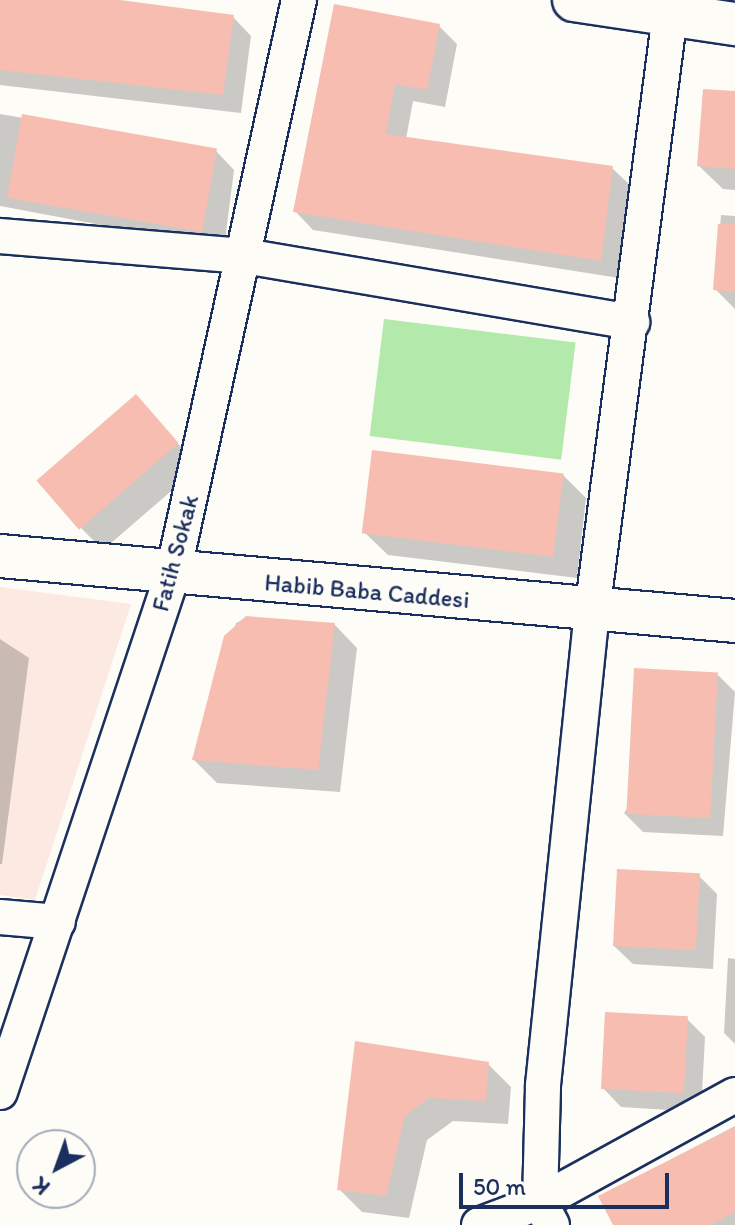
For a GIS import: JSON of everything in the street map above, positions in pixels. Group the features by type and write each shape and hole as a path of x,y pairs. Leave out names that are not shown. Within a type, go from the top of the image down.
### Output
{"street":[{"name":"Fatih Sokak","path":"0,1092 173,573 299,0"},
{"path":"574,0 735,24"},
{"path":"546,1214 543,1085 592,612 670,15"},
{"path":"0,236 245,256 632,322"},
{"name":"Habib Baba Caddesi","path":"0,556 592,612 735,621"},
{"path":"0,917 58,922"},
{"path":"479,1225 546,1214 735,1095"}],"shaded area":[{"path":"0,587 131,604 35,900 0,895"}],"green space":[{"path":"384,319 576,343 561,460 370,436"}],"building":[{"path":"0,0 120,0 234,15 223,95 0,70"},
{"path":"334,4 440,24 427,90 395,84 386,134 613,166 601,261 293,212"},
{"path":"703,89 735,91 735,169 697,166"},
{"path":"22,114 217,148 202,232 7,198"},
{"path":"718,224 735,224 735,292 713,290"},
{"path":"136,394 179,443 79,530 36,481"},
{"path":"372,450 564,474 553,557 362,533"},
{"path":"246,616 335,623 318,770 192,760 224,636"},
{"path":"634,668 718,672 710,818 626,814"},
{"path":"617,869 700,873 696,950 613,946"},
{"path":"605,1012 688,1016 684,1093 601,1089"},
{"path":"355,1041 489,1062 486,1101 429,1098 405,1116 386,1196 337,1190"},
{"path":"735,1127 735,1212 710,1225 613,1225 598,1196"}]}
